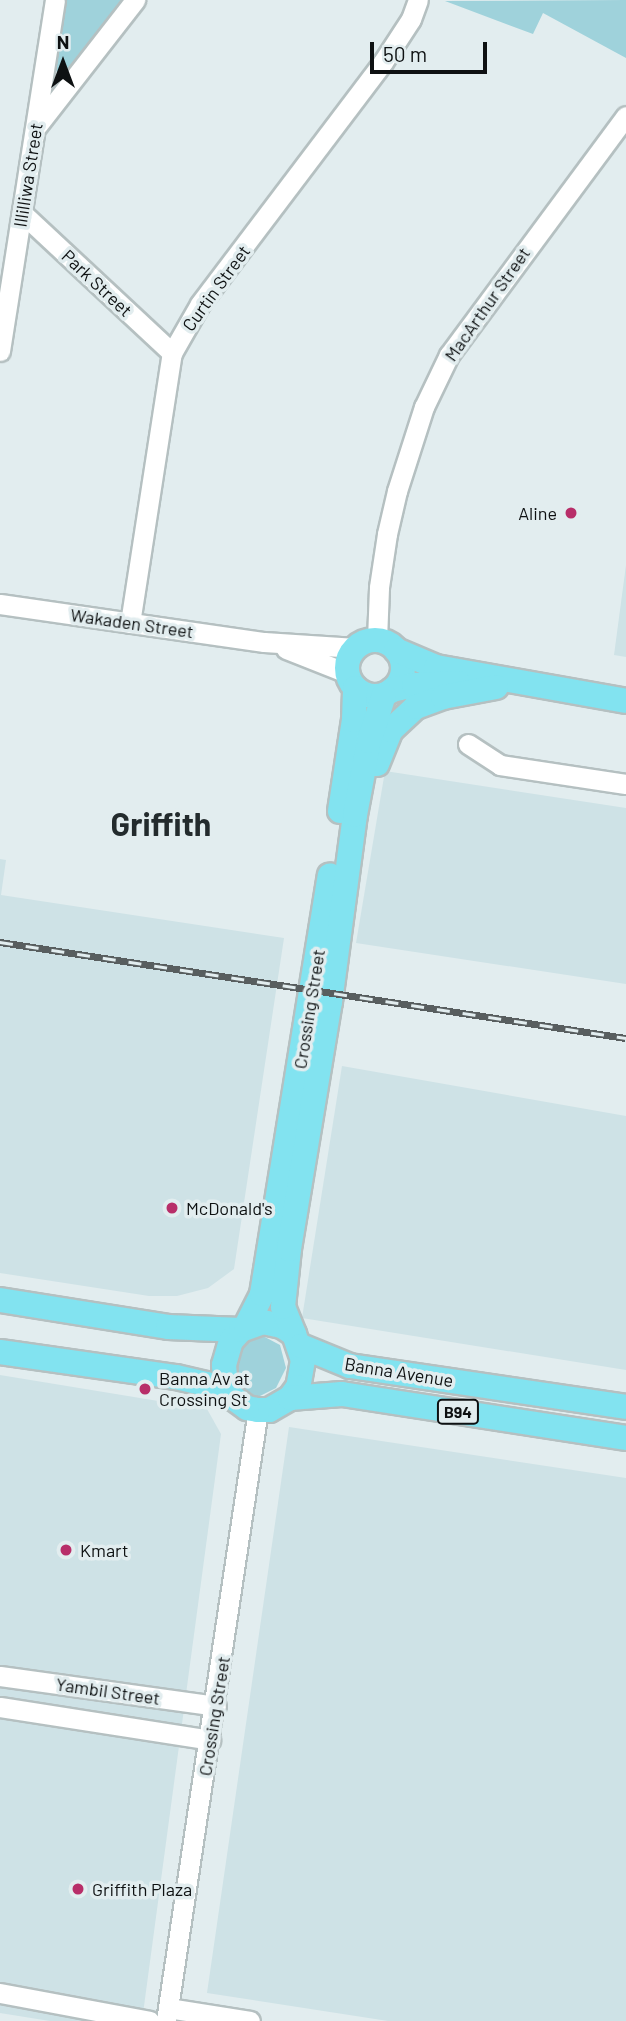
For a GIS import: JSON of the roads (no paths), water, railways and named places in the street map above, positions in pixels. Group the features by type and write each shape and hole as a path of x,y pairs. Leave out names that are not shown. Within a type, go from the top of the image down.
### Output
{"main road":[{"path":"376,646 403,666 402,675 388,692 368,695 351,680 349,657 376,646"},
{"name":"Wakaden Street","path":"376,646 436,667 626,701"},
{"name":"Crossing Street","path":"244,1328 259,1305 312,999 354,720 351,680"},
{"name":"Wakaden Street","path":"388,692 440,683 547,688"},
{"name":"Crossing Street","path":"355,815 391,730 408,713 443,697 496,687"},
{"name":"Crossing Street","path":"297,1340 283,1307 284,1281 330,1002 355,815 369,741 388,692"},
{"name":"B94","path":"0,1300 167,1327 244,1328 273,1323 297,1340"},
{"path":"233,1398 226,1388 224,1365 231,1341 244,1328"},
{"path":"290,1398 302,1374 297,1340"},
{"name":"Banna Avenue","path":"297,1340 350,1366 626,1407"},
{"path":"0,1352 176,1377 207,1384 247,1408 258,1410"},
{"name":"Banna Avenue","path":"290,1398 326,1394 351,1395 626,1438"},
{"name":"B94","path":"258,1410 270,1410 290,1398"}],"street":[{"name":"Illilliwa Street","path":"0,351 8,247 22,213 55,0"},
{"path":"36,127 135,0"},
{"name":"Curtin Street","path":"130,623 172,353 200,304 383,62 411,19 418,0"},
{"name":"MacArthur Street","path":"376,646 379,587 397,491 434,386 449,355 626,116"},
{"name":"Park Street","path":"22,213 172,353"},
{"name":"Wakaden Street","path":"0,604 264,642 376,646"},
{"name":"Wakaden Street","path":"264,642 351,680"},
{"path":"468,744 500,765 626,784"},
{"name":"Crossing Street","path":"167,2014 216,1706 258,1410"},
{"name":"Yambil Street","path":"0,1676 216,1706"},
{"name":"Yambil Street","path":"0,1707 210,1740"},
{"path":"0,1993 149,2021"},
{"path":"167,2014 250,2021"}],"railway":[{"path":"0,942 626,1038"}],"place":[{"name":"Aline","path":"571,513"},
{"name":"McDonald's","path":"172,1208"},
{"name":"Banna Av at Crossing St","path":"145,1389"},
{"name":"Kmart","path":"66,1550"},
{"name":"Griffith Plaza","path":"78,1889"}],"district":[{"name":"Griffith","path":"161,823"}]}
